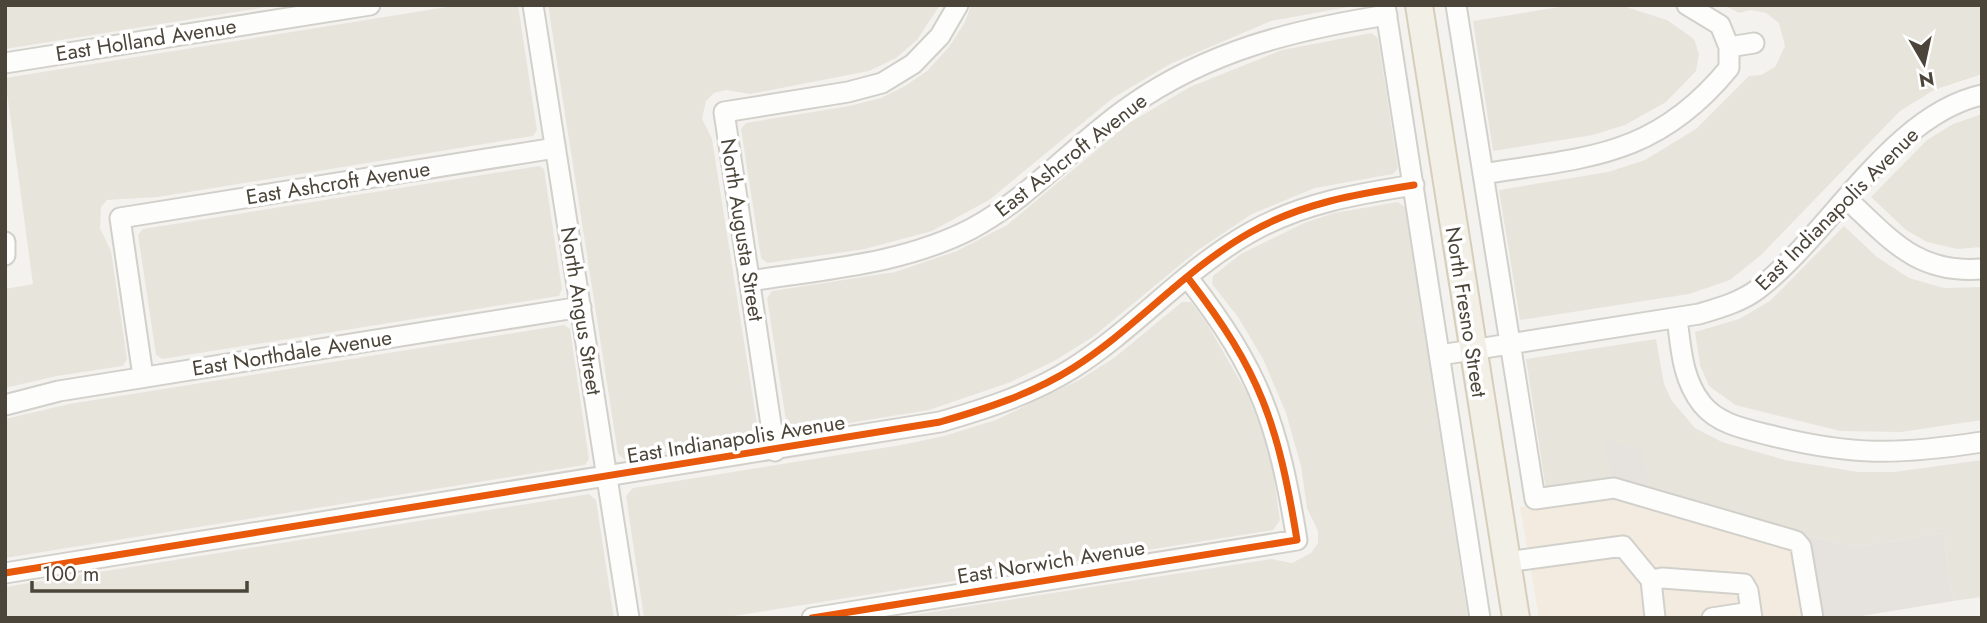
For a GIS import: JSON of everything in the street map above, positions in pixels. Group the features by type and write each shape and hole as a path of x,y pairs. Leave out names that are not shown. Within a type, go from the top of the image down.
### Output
{"main road":[{"name":"North Fresno Street","path":"1419,5 1471,350 1516,618"}],"street":[{"name":"East Holland Avenue","path":"5,63 370,5"},
{"name":"North Angus Street","path":"533,5 629,618"},
{"name":"North Augusta Street","path":"775,451 724,112 848,92 881,83 913,64 940,36 958,5"},
{"name":"North Fresno Street","path":"1456,5 1535,499 1614,488 1796,541 1801,547 1813,618"},
{"path":"1483,174 1585,158 1632,145 1672,123 1706,97 1729,68 1729,47 1720,26 1687,5"},
{"name":"East Ashcroft Avenue","path":"750,281 867,263 940,243 1003,209 1129,107 1182,73 1268,38 1386,10"},
{"name":"North Fresno Street","path":"1386,10 1480,618"},
{"path":"1729,47 1754,43"},
{"name":"East Indianapolis Avenue","path":"1440,355 1676,318 1727,305 1756,291 1779,271 1905,138 1928,119 1950,106 1982,95"},
{"name":"East Ashcroft Avenue","path":"143,376 120,218 555,148"},
{"name":"East Indianapolis Avenue","path":"5,573 775,451 940,422 984,410 1072,369 1250,232 1293,212 1342,197 1413,185"},
{"path":"1847,199 1900,249 1925,264 1953,270 1982,269"},
{"path":"5,242 5,255"},
{"name":"East Norwich Avenue","path":"811,618 1297,540 1281,450 1262,392 1224,324 1188,278"},
{"name":"East Northdale Avenue","path":"5,405 59,391 143,376 581,307"},
{"path":"1676,318 1683,367 1691,388 1703,406 1736,426 1822,449 1851,452 1890,453 1982,442"},
{"path":"1506,562 1623,546 1651,580 1656,618"},
{"path":"1651,580 1662,578 1744,584 1752,615 1712,618"}],"shaded area":[{"path":"5,5 279,5 5,49"},
{"path":"459,5 518,5 537,130 533,136 158,197 107,200 101,207 100,228 111,251 127,359 123,366 57,376 5,388 5,289 33,284 5,78"},
{"path":"548,5 940,5 917,40 896,58 869,71 750,94 726,90 714,93 706,101 702,119 712,139 758,430 753,439 625,460 618,454"},
{"path":"971,5 1359,5 1271,21 1170,64 1113,98 989,200 932,231 865,249 767,263 761,258 741,129 746,123 881,98 905,86 927,71 949,47 965,22"},
{"path":"1572,5 1623,6 1667,20 1694,39 1699,54 1696,71 1666,102 1625,125 1593,135 1493,151 1473,21"},
{"path":"1724,5 1982,5 1982,74 1934,90 1900,111 1761,255 1730,280 1689,294 1520,320 1499,190 1608,172 1645,160 1696,129 1749,76 1761,75 1775,67 1785,46 1779,23 1766,13 1750,10 1739,13"},
{"path":"1371,33 1378,38 1398,168 1393,174 1315,188 1252,214 1198,250 1094,336 1056,360 1011,382 929,410 794,432 787,427 767,298 772,291 895,272 957,251 1007,225 1129,123 1190,87 1282,50"},
{"path":"1982,114 1982,247 1957,249 1927,242 1906,230 1871,197 1927,140 1953,124"},
{"path":"539,166 544,169 562,289 559,296 162,359 156,355 138,235 143,229"},
{"path":"1398,202 1405,207 1468,618 893,618 1271,559 1292,563 1311,553 1318,543 1318,531 1307,508 1301,466 1286,413 1263,359 1238,317 1212,284 1213,276 1241,254 1304,223 1334,213"},
{"path":"1844,226 1877,257 1909,278 1944,288 1982,287 1982,420 1901,432 1840,431 1735,405 1709,386 1700,365 1695,332 1739,319 1770,301"},
{"path":"1182,302 1191,302 1207,324 1247,393 1262,431 1273,472 1280,520 1273,530 721,618 644,618 626,496 633,488 901,445 944,436 996,420 1079,380 1114,358"},
{"path":"564,325 570,329 589,459 585,465 5,558 5,419 69,404"},
{"path":"1656,339 1664,384 1672,401 1695,428 1722,442 1785,460 1858,472 1894,472 1982,460 1982,597 1953,601 1943,533 1855,547 1804,535 1649,490 1606,441 1611,479 1546,490 1526,359"},
{"path":"1605,440 1643,451 1649,490 1611,479"},
{"path":"1610,493 1793,545 1804,618 1539,618 1520,507"},
{"path":"589,494 596,500 614,618 5,618 5,587"},
{"path":"1943,533 1953,601 1849,618 1817,618 1804,535 1855,547"}],"cycle path":[{"path":"5,573 940,422 1025,393 1073,368 1118,335 1204,263 1270,222 1330,201 1414,185"},
{"path":"812,618 1297,540 1282,463 1263,401 1233,342 1188,278"}]}
